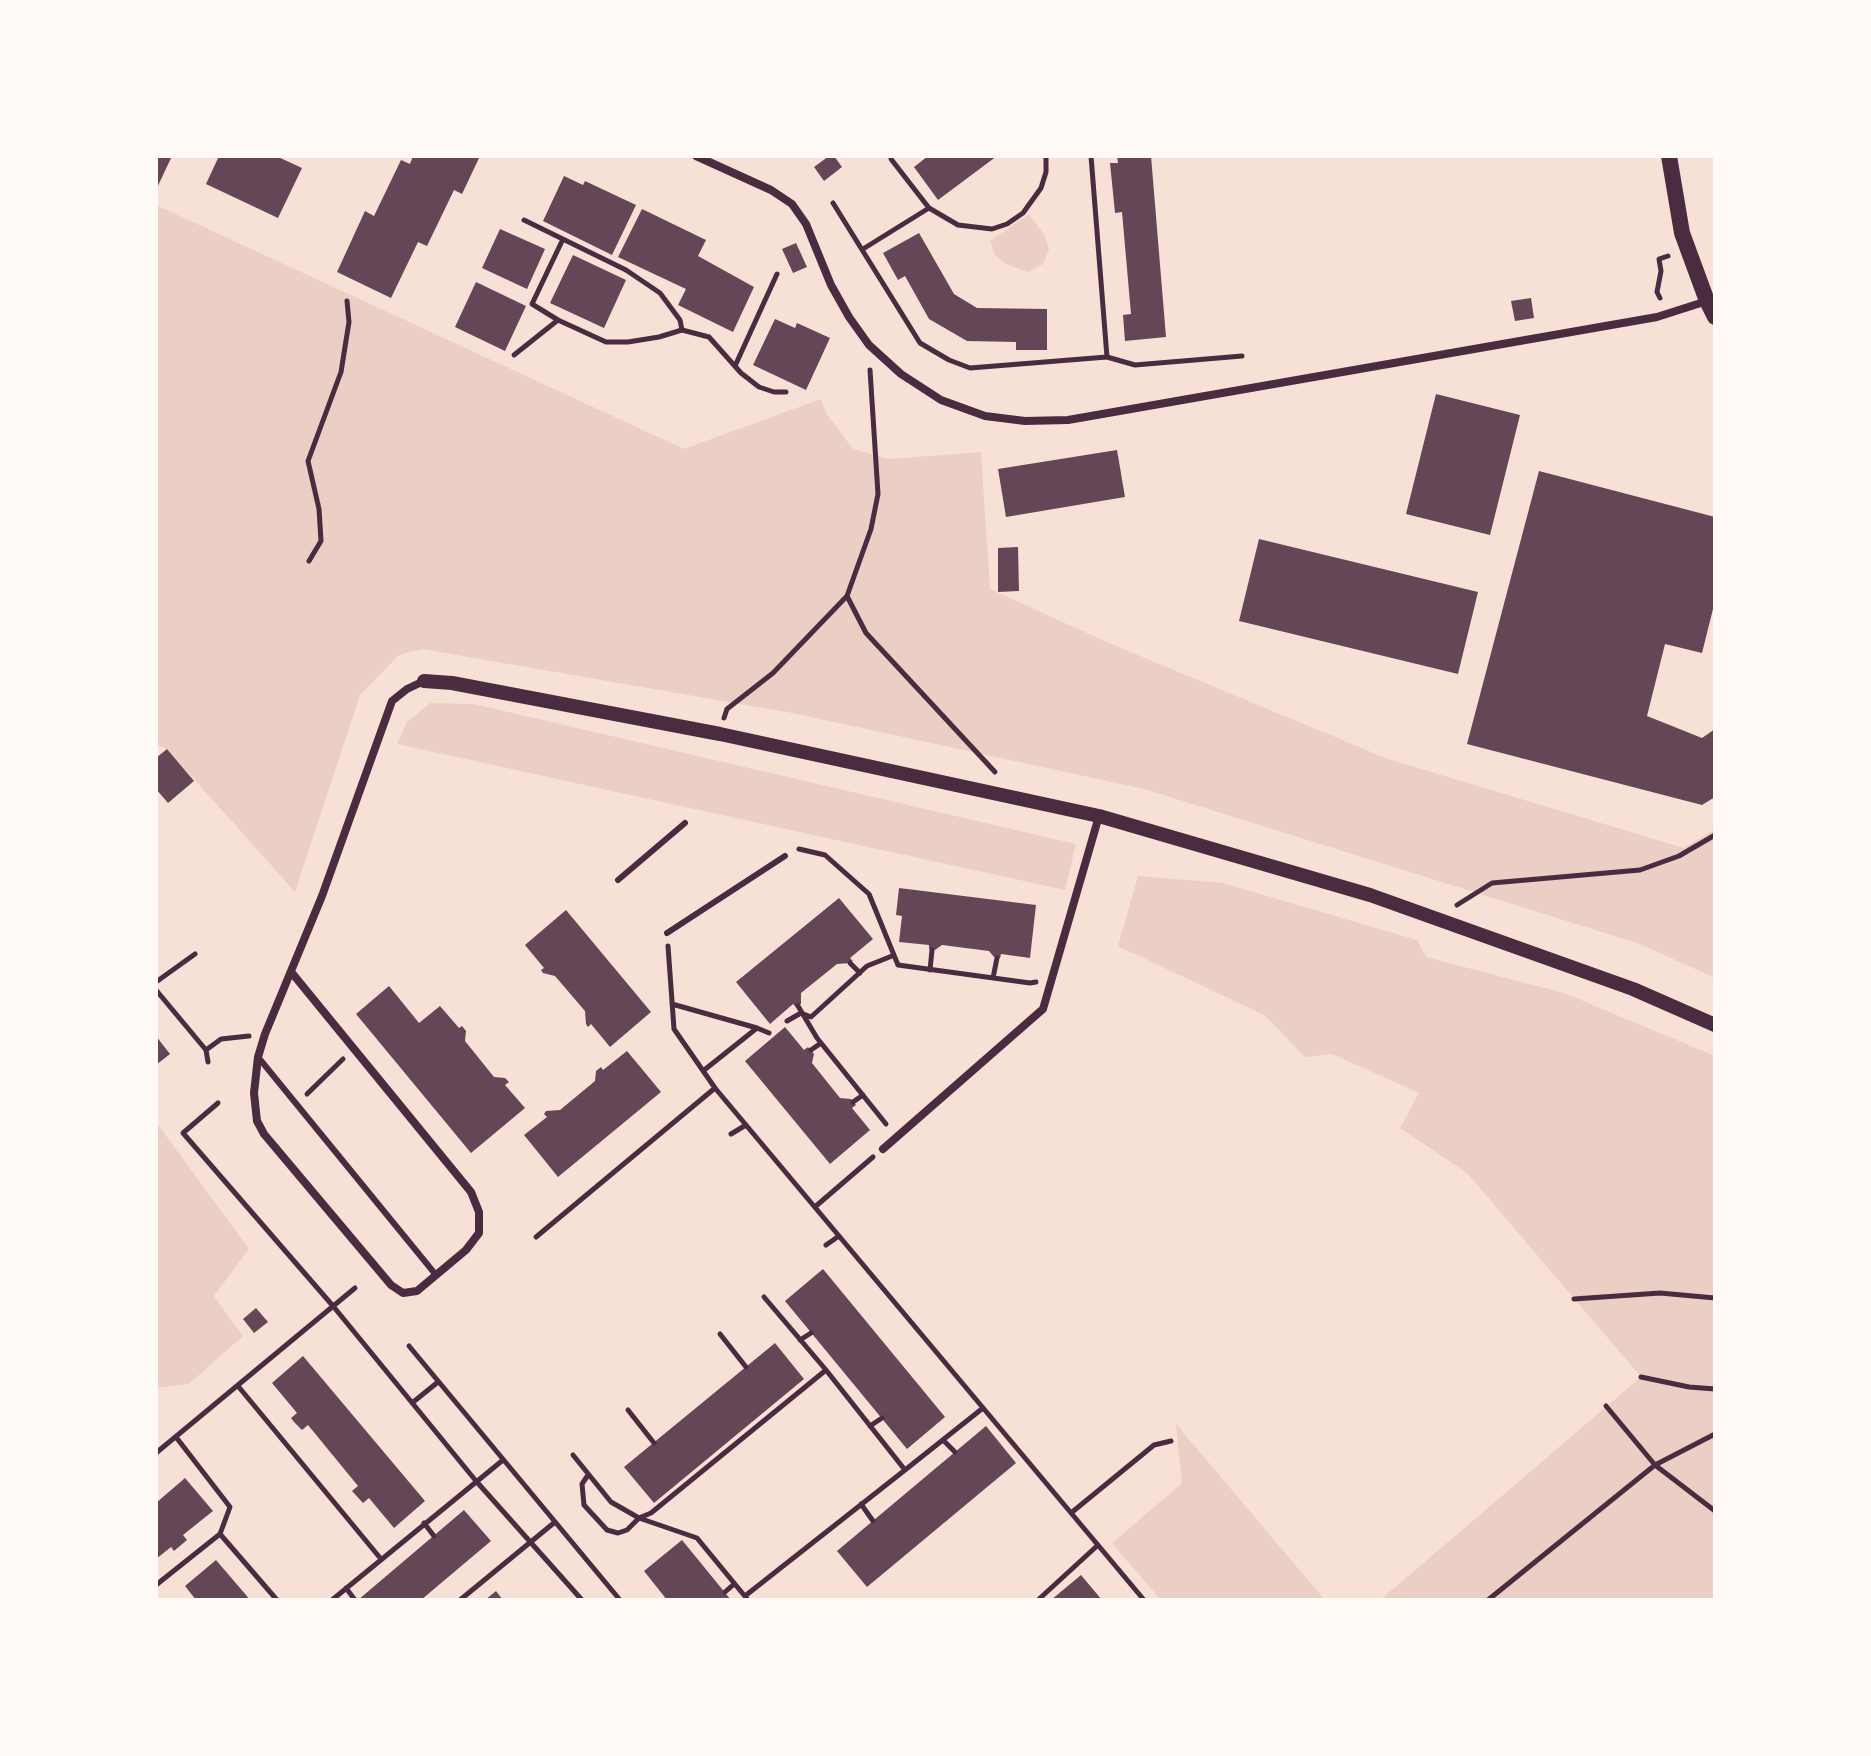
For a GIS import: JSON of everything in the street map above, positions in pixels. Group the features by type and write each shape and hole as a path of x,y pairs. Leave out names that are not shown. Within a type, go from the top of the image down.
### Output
{"main road":[{"path":"1669,156 1682,233 1715,317"}],"street":[{"path":"696,156 771,190 792,204 811,234 831,285 869,345 901,374 941,400 985,416 1025,421 1068,420 1657,317 1707,301"},
{"path":"292,973 471,1192 479,1212 479,1233 466,1250 417,1291 403,1293 391,1285 264,1134 257,1121 254,1093 258,1057 265,1034 292,973 392,701 424,681 452,683 720,734 1099,816 1370,895 1633,989 1715,1025"},
{"path":"883,1149 1043,1009 1099,816"}],"lane":[{"path":"618,880 685,823"},
{"path":"667,933 785,856"},
{"path":"258,1057 436,1275"}],"path":[{"path":"891,159 929,208 958,225 992,229 1007,224 1023,213 1041,188 1046,172 1046,156"},
{"path":"1091,156 1107,357"},
{"path":"833,203 920,343 970,368 1107,357 1135,365 1242,356"},
{"path":"863,249 929,208"},
{"path":"524,220 626,270 660,293 680,320 682,330"},
{"path":"563,239 532,304 606,342 659,337 682,330 709,337 759,387 786,392"},
{"path":"735,366 777,274"},
{"path":"309,561 321,541 319,509 308,461 341,372 349,322 347,301"},
{"path":"514,355 558,320"},
{"path":"720,734 727,709 773,673 847,596 871,529 878,494 869,345"},
{"path":"847,596 866,633 1019,798"},
{"path":"1447,923 1454,906 1492,883 1640,870 1679,856 1715,835"},
{"path":"785,856 794,848 825,855 869,894 898,965 1030,983 1052,978"},
{"path":"667,933 674,1029 715,1088 1144,1600"},
{"path":"930,970 932,950"},
{"path":"156,982 195,954"},
{"path":"801,1013 811,1017 867,966 893,956"},
{"path":"993,978 997,958"},
{"path":"850,963 860,973"},
{"path":"156,990 206,1050 208,1062"},
{"path":"672,1004 769,1033"},
{"path":"798,1006 821,1043 897,1137"},
{"path":"787,1021 801,1013"},
{"path":"703,1071 757,1028"},
{"path":"206,1050 221,1039 265,1034"},
{"path":"811,1050 821,1043"},
{"path":"303,1097 343,1059"},
{"path":"536,1237 715,1088"},
{"path":"853,1102 863,1095"},
{"path":"218,1103 183,1133 333,1306 476,1481 582,1600"},
{"path":"731,1134 746,1125"},
{"path":"816,1206 883,1149"},
{"path":"826,1245 839,1236"},
{"path":"156,1453 355,1288"},
{"path":"1574,1299 1660,1293 1715,1298"},
{"path":"764,1297 905,1470"},
{"path":"800,1340 811,1333"},
{"path":"720,1334 746,1367"},
{"path":"409,1346 620,1600"},
{"path":"588,1475 582,1484 584,1505 607,1530 618,1533 627,1530 826,1370"},
{"path":"1641,1377 1715,1389"},
{"path":"412,1403 438,1382"},
{"path":"238,1386 381,1559"},
{"path":"1606,1406 1655,1465 1715,1511"},
{"path":"573,1455 611,1502 639,1518 697,1538 746,1598 983,1408"},
{"path":"628,1410 654,1443"},
{"path":"870,1426 882,1418"},
{"path":"1488,1600 1655,1465 1715,1434"},
{"path":"156,1585 220,1534 230,1507 176,1437"},
{"path":"943,1440 955,1452"},
{"path":"1071,1513 1154,1445 1171,1441"},
{"path":"332,1600 503,1460"},
{"path":"861,1504 873,1521"},
{"path":"460,1600 555,1522"},
{"path":"424,1523 434,1536"},
{"path":"220,1534 277,1600"},
{"path":"1038,1600 1098,1545"},
{"path":"725,1592 734,1584"},
{"path":"346,1588 355,1600"}],"shaded area":[{"path":"156,205 684,449 821,399 826,413 853,449 889,459 981,452 990,589 1109,643 1388,759 1684,848 1715,829 1715,978 1640,944 1144,789 792,713 422,649 399,655 360,695 295,892 167,749 156,744"},
{"path":"1029,214 1045,236 1049,250 1043,264 1028,272 1004,263 995,255 990,241"},
{"path":"430,703 474,704 1076,844 1065,890 397,744 407,722"},
{"path":"1138,876 1223,883 1417,940 1426,957 1564,993 1715,1056 1715,1600 1380,1600 1641,1377 1468,1174 1400,1128 1419,1093 1332,1054 1305,1057 1264,1015 1118,946"},
{"path":"156,1122 249,1249 214,1296 243,1336 189,1384 156,1388"},
{"path":"1176,1424 1325,1600 1161,1600 1112,1543 1182,1483"}],"building":[{"path":"156,156 172,156 156,190"},
{"path":"219,156 276,156 302,168 278,218 206,184"},
{"path":"413,156 480,156 462,194 454,190 427,246 418,242 391,298 337,272 365,211 374,216 401,160 410,164"},
{"path":"829,156 834,156 842,167 824,181 814,167"},
{"path":"928,156 997,156 938,200 914,167"},
{"path":"1117,156 1151,156 1166,337 1125,341 1123,315 1131,314 1122,212 1115,213 1110,163 1118,163"},
{"path":"564,176 583,185 585,181 636,205 612,255 543,221"},
{"path":"642,209 706,240 698,256 754,287 733,332 678,305 686,289 618,257"},
{"path":"500,229 545,249 527,289 482,268"},
{"path":"919,233 954,294 977,308 1047,309 1047,350 1016,350 1016,342 967,341 929,319 905,276 898,280 883,253"},
{"path":"796,243 807,267 793,273 782,249"},
{"path":"573,255 626,280 604,328 550,303"},
{"path":"476,282 526,306 505,351 455,327"},
{"path":"1531,298 1534,318 1515,321 1511,301"},
{"path":"775,319 795,328 797,323 830,338 806,390 753,365"},
{"path":"1436,394 1520,415 1490,535 1406,514"},
{"path":"1117,450 1125,497 1006,517 998,469"},
{"path":"1539,471 1715,517 1715,601 1702,653 1665,644 1647,716 1702,738 1715,729 1715,797 1702,805 1467,744"},
{"path":"1259,539 1478,592 1458,674 1239,621"},
{"path":"1018,547 1019,591 998,592 998,548"},
{"path":"167,749 194,781 168,803 156,789 156,758"},
{"path":"899,888 1036,905 1030,958 1001,954 1000,958 989,951 942,945 935,950 929,949 929,945 899,942 902,916 896,915"},
{"path":"839,898 873,939 850,958 853,961 837,964 801,993 801,1004 796,1007 793,1004 770,1024 736,982"},
{"path":"566,910 651,1012 610,1047 591,1024 588,1027 585,1011 555,976 543,973 541,970 544,968 525,945"},
{"path":"389,986 419,1023 440,1006 459,1028 462,1026 466,1031 465,1041 494,1077 505,1078 509,1082 505,1085 525,1108 471,1153 356,1014"},
{"path":"785,1027 804,1050 808,1047 814,1054 812,1063 840,1098 851,1099 856,1105 852,1108 870,1130 830,1164 745,1061"},
{"path":"156,1036 170,1054 156,1065"},
{"path":"627,1051 661,1092 558,1177 524,1135 547,1117 544,1114 546,1111 560,1110 595,1081 596,1071 601,1067 603,1070"},
{"path":"823,1269 945,1417 907,1449 785,1301"},
{"path":"256,1308 268,1322 254,1333 243,1319"},
{"path":"775,1343 804,1379 654,1503 624,1467"},
{"path":"303,1356 425,1501 394,1528 369,1498 363,1503 352,1491 358,1486 308,1425 302,1430 294,1422 291,1418 297,1413 272,1383"},
{"path":"986,1426 1016,1463 867,1587 837,1551"},
{"path":"185,1478 213,1511 183,1535 187,1540 174,1551 171,1547 156,1559 156,1503"},
{"path":"464,1510 491,1541 421,1600 358,1600"},
{"path":"682,1540 731,1600 667,1600 644,1571"},
{"path":"216,1560 250,1600 196,1600 185,1586"},
{"path":"1081,1575 1102,1600 1051,1600"},
{"path":"496,1591 503,1600 485,1600"}]}
